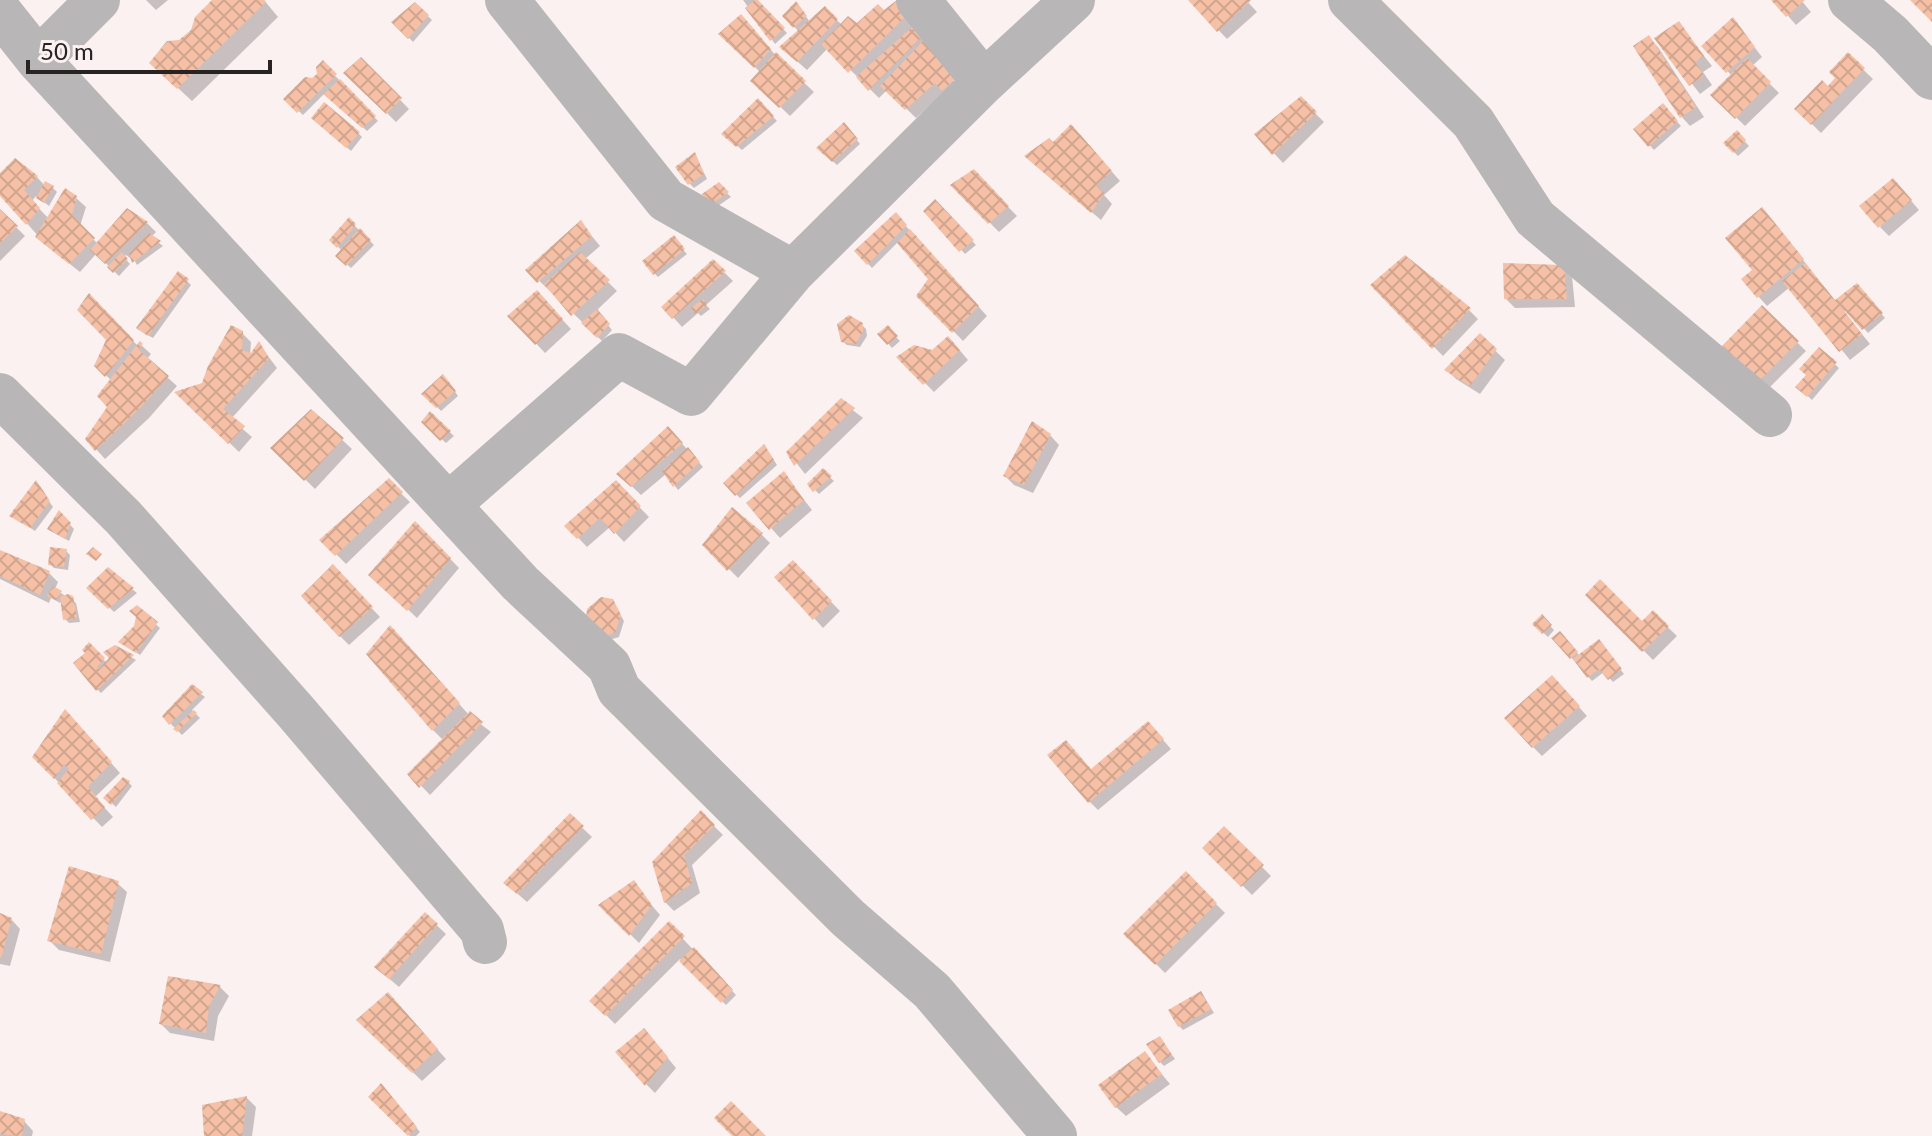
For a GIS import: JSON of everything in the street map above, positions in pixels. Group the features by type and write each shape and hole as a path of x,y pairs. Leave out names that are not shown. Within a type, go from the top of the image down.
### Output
{"street":[{"path":"38,60 98,0"},
{"path":"507,0 666,200 793,272"},
{"path":"918,0 984,82"},
{"path":"448,505 619,355 691,394 793,272 984,82 1073,0"},
{"path":"1350,0 1473,122 1535,218 1770,415"},
{"path":"1850,0 1890,34 1932,78"},
{"path":"0,12 38,60 520,583 609,666 619,690 848,918 932,991 1055,1136"},
{"path":"0,395 123,517 296,712 482,930 485,942"}],"building":[{"path":"212,0 266,2 177,89 149,63 167,41 179,40 191,30 195,17"},
{"path":"755,0 785,28 770,41 745,8"},
{"path":"897,0 909,13 848,73 821,44 848,16 857,23 878,4 884,10"},
{"path":"1188,0 1251,0 1217,32"},
{"path":"1771,0 1805,0 1786,17"},
{"path":"1910,0 1932,0 1932,22"},
{"path":"796,1 807,16 793,28 782,16"},
{"path":"415,2 429,15 408,39 391,22"},
{"path":"825,6 838,19 797,62 779,47"},
{"path":"741,14 771,49 754,68 718,34"},
{"path":"1733,17 1755,47 1726,73 1701,46"},
{"path":"1679,21 1704,56 1695,62 1704,75 1689,86 1654,38"},
{"path":"917,23 926,33 868,91 856,77"},
{"path":"1649,35 1696,107 1680,118 1633,46"},
{"path":"928,36 952,60 944,67 955,79 942,91 935,83 905,110 880,86"},
{"path":"776,52 806,81 779,108 750,81"},
{"path":"1848,52 1865,68 1811,125 1794,109 1822,80 1828,86 1835,78 1829,72"},
{"path":"361,57 402,98 386,114 343,73"},
{"path":"1747,58 1771,82 1735,119 1710,95"},
{"path":"323,60 337,74 297,113 283,99 305,77 312,78 317,74 316,67"},
{"path":"340,79 376,116 362,128 323,94"},
{"path":"1301,96 1317,112 1272,155 1254,134"},
{"path":"758,98 774,116 736,147 721,134"},
{"path":"324,102 360,132 346,148 311,118"},
{"path":"1663,103 1678,121 1648,147 1633,129"},
{"path":"844,122 858,139 832,162 816,148"},
{"path":"1071,124 1112,171 1096,185 1104,193 1091,213 1024,156 1049,138 1053,142"},
{"path":"1737,130 1746,140 1733,153 1723,143"},
{"path":"695,152 704,174 688,185 675,167"},
{"path":"15,158 38,176 24,190 40,208 26,225 0,196 0,173"},
{"path":"974,169 1009,206 988,224 950,185"},
{"path":"1893,178 1912,200 1878,228 1859,206"},
{"path":"45,181 54,186 44,203 36,198"},
{"path":"719,182 729,192 710,205 702,194"},
{"path":"65,188 77,196 72,215 95,238 69,264 35,237"},
{"path":"935,199 974,240 959,252 923,211"},
{"path":"1762,207 1804,259 1757,298 1741,279 1752,270 1725,238"},
{"path":"127,208 148,222 105,264 90,250"},
{"path":"0,209 18,226 0,243"},
{"path":"896,212 907,225 867,265 854,251"},
{"path":"349,217 356,224 337,248 329,240"},
{"path":"581,220 592,236 537,283 525,270"},
{"path":"360,228 371,240 346,266 335,256"},
{"path":"910,229 979,306 952,333 916,296 928,279 897,243"},
{"path":"149,233 161,241 132,263 129,254"},
{"path":"674,235 685,249 653,275 642,261"},
{"path":"122,252 128,259 113,273 107,267"},
{"path":"580,252 610,280 571,316 544,284"},
{"path":"1405,255 1471,308 1432,349 1370,285"},
{"path":"713,259 726,271 672,319 661,307"},
{"path":"1503,263 1564,265 1567,299 1504,299"},
{"path":"1805,263 1835,300 1857,283 1883,313 1862,330 1838,303 1862,334 1839,352 1782,281"},
{"path":"178,271 189,279 148,336 136,328"},
{"path":"537,290 563,319 535,345 507,316"},
{"path":"89,293 134,340 105,377 94,366 106,340 77,310"},
{"path":"703,299 707,305 695,314 691,308"},
{"path":"1762,305 1799,341 1758,382 1722,346"},
{"path":"597,309 610,324 597,338 581,323"},
{"path":"849,315 863,323 863,331 856,344 841,342 837,324"},
{"path":"231,325 243,331 242,350 251,353 259,341 269,358 223,409 245,426 228,444 174,392 202,383"},
{"path":"888,325 898,336 887,345 877,334"},
{"path":"1480,333 1497,349 1470,386 1444,370"},
{"path":"948,336 960,350 923,385 896,357 914,345 932,350"},
{"path":"140,341 143,344 138,349 169,376 95,451 85,439 107,407 97,396"},
{"path":"1819,347 1837,362 1807,397 1795,387 1806,375 1799,369"},
{"path":"443,374 456,391 436,408 421,394"},
{"path":"841,398 855,408 794,466 786,452"},
{"path":"311,409 344,438 304,481 270,448"},
{"path":"430,411 451,431 440,441 421,422"},
{"path":"1032,421 1051,434 1024,485 1003,476"},
{"path":"668,426 683,443 631,487 616,474"},
{"path":"764,444 774,460 735,496 723,483"},
{"path":"688,447 700,462 673,487 662,471"},
{"path":"823,468 832,476 813,492 807,484"},
{"path":"784,471 804,500 769,530 746,503"},
{"path":"389,478 403,492 335,556 319,540"},
{"path":"36,480 50,501 30,528 9,516"},
{"path":"616,480 641,506 614,534 600,518 577,539 564,526"},
{"path":"732,507 763,533 727,571 702,545"},
{"path":"59,510 71,523 65,539 47,529"},
{"path":"415,521 451,558 407,611 368,575"},
{"path":"50,547 67,549 64,567 48,565"},
{"path":"93,547 102,554 96,561 86,554"},
{"path":"0,550 50,571 40,595 0,576"},
{"path":"793,560 832,601 813,620 774,577"},
{"path":"333,564 373,607 339,637 301,596"},
{"path":"108,567 134,588 108,609 86,588"},
{"path":"1600,579 1642,621 1653,610 1669,626 1642,652 1585,595"},
{"path":"53,586 62,591 56,600 47,596"},
{"path":"73,596 77,618 63,620 60,597"},
{"path":"601,597 613,599 621,615 615,633 600,637 585,627 587,609"},
{"path":"137,605 158,622 136,653 118,642 134,626 136,617 129,611"},
{"path":"1542,614 1552,625 1542,634 1532,624"},
{"path":"390,625 460,703 432,731 366,654"},
{"path":"1560,631 1578,652 1570,659 1551,638"},
{"path":"1599,639 1622,669 1608,680 1599,669 1587,678 1573,659"},
{"path":"89,642 105,658 97,667 99,669 109,658 103,652 115,645 134,655 96,691 73,663 85,653 82,650"},
{"path":"1552,675 1580,706 1532,748 1504,718"},
{"path":"192,684 203,692 169,725 162,716"},
{"path":"65,709 112,762 88,787 105,807 91,820 57,783 69,769 64,764 54,779 32,757"},
{"path":"194,710 197,713 177,732 173,729"},
{"path":"470,711 483,722 419,788 407,774"},
{"path":"1148,721 1164,739 1088,803 1047,755 1066,740 1091,769"},
{"path":"123,777 130,781 111,805 103,798"},
{"path":"701,810 715,825 684,855 692,883 664,903 652,862"},
{"path":"570,813 584,826 517,894 503,883"},
{"path":"1224,826 1264,865 1241,887 1202,848"},
{"path":"69,866 119,881 101,954 47,941"},
{"path":"1186,871 1217,903 1155,965 1123,934"},
{"path":"634,880 652,905 629,936 598,905"},
{"path":"425,912 438,924 389,979 374,967"},
{"path":"0,913 12,918 1,958 0,958"},
{"path":"669,921 685,936 605,1016 589,1001"},
{"path":"694,947 733,990 721,1003 679,961"},
{"path":"168,976 221,985 209,1006 206,1033 159,1024"},
{"path":"1201,991 1211,1009 1178,1027 1168,1010"},
{"path":"388,992 438,1049 412,1073 356,1020"},
{"path":"644,1028 668,1057 645,1086 615,1052"},
{"path":"1160,1036 1172,1055 1159,1063 1146,1044"},
{"path":"1145,1051 1162,1074 1115,1108 1098,1085"},
{"path":"381,1083 417,1127 408,1136 368,1097"},
{"path":"247,1096 242,1136 204,1136 202,1105"},
{"path":"731,1101 766,1136 732,1136 714,1118"},
{"path":"0,1111 25,1119 22,1136 0,1134"}]}
